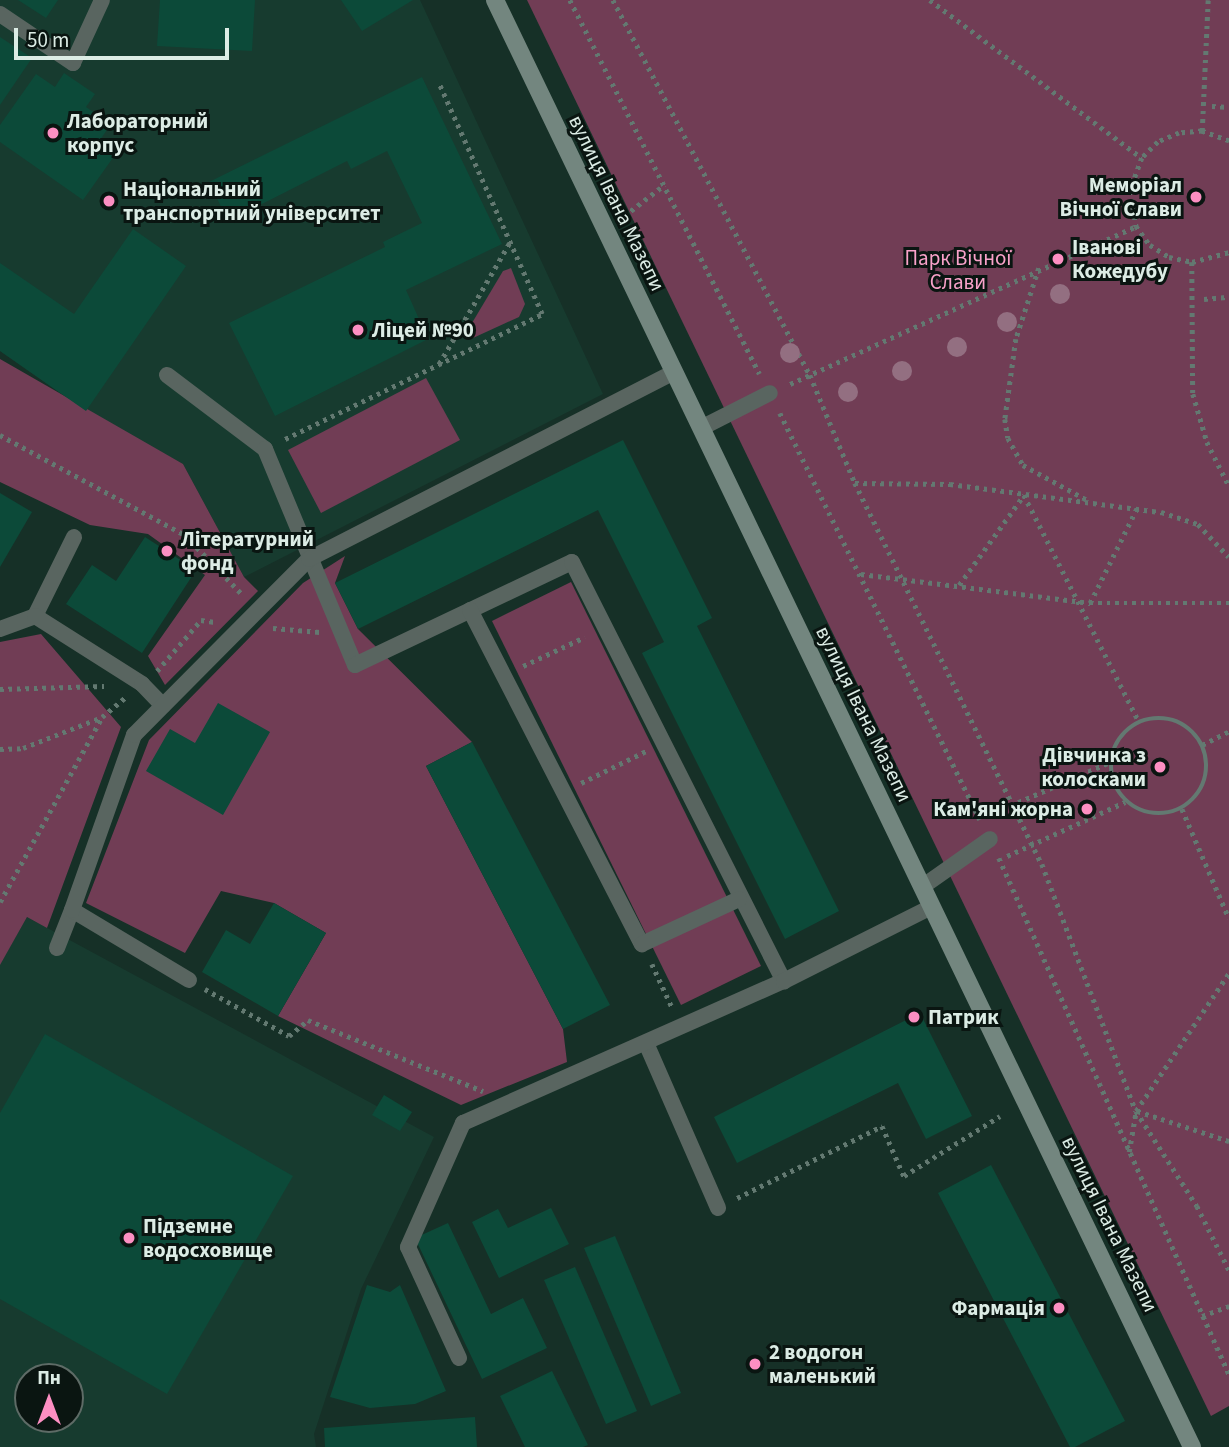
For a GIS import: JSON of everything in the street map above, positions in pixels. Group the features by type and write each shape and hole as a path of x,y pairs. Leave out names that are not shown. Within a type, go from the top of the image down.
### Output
{"main road":[{"name":"вулиця Івана Мазепи","path":"495,0 1192,1447"}],"lane":[{"path":"0,14 73,63 102,0"},
{"path":"57,948 134,735 309,559 674,372"},
{"path":"167,375 265,449 355,665 572,562 661,744 784,981"},
{"path":"701,428 770,393"},
{"path":"0,629 34,616 74,537"},
{"path":"470,610 642,944 740,900"},
{"path":"34,616 142,684 163,706"},
{"path":"922,887 990,839"},
{"path":"459,1358 408,1247 463,1123 784,981 932,907"},
{"path":"72,909 189,980"},
{"path":"646,1043 718,1208"}],"path":[{"path":"613,0 810,375 855,484 905,578 1032,844 1136,1111 1197,1206 1229,1270"},
{"path":"930,0 1142,158"},
{"path":"1202,131 1208,0"},
{"path":"265,449 542,314 438,82"},
{"path":"1212,106 1229,107"},
{"path":"1229,141 1202,131 1179,133 1158,142 1142,158 1130,191 1136,226 1150,245 1169,257 1192,262 1229,252"},
{"path":"604,227 664,185"},
{"path":"770,393 1039,267 1136,226"},
{"path":"439,364 510,242"},
{"path":"1192,262 1193,394 1207,442 1229,486"},
{"path":"1039,267 1016,339 1005,419 1008,439 1023,465 1093,503"},
{"path":"1204,299 1229,298"},
{"path":"0,435 185,535 258,610"},
{"path":"855,484 950,484 1137,508 1198,524 1229,557"},
{"path":"959,585 1024,495"},
{"path":"1024,495 1075,601 1139,722"},
{"path":"1090,603 1137,508"},
{"path":"860,574 1090,603 1229,603"},
{"path":"504,676 604,627"},
{"path":"0,689 112,687"},
{"path":"0,749 23,748 102,717 0,902"},
{"path":"1152,718 1177,721 1202,745 1207,775 1202,789 1182,810 1153,815 1125,802 1111,777 1110,762 1119,738 1139,722 1152,718"},
{"path":"1202,745 1229,731"},
{"path":"562,792 661,744"},
{"path":"980,819 1110,762"},
{"path":"1125,802 1000,859 1229,1372"},
{"path":"1182,810 1229,918"},
{"path":"642,944 682,1027"},
{"path":"1129,1153 1136,1111 1229,973"},
{"path":"189,980 289,1036 307,1020 480,1088 498,1108"},
{"path":"1136,1111 1229,1141"},
{"path":"718,1208 882,1126 904,1176 1000,1116"},
{"path":"1202,1316 1229,1306"}],"shaded area":[{"path":"0,0 420,0 603,394 244,577 183,464 86,411 0,351"},
{"path":"27,917 434,1137 361,1289 314,1434 316,1447 0,1447 0,964"}],"green space":[{"name":"Парк Вічної Слави","path":"527,0 1229,0 1229,1406 1211,1416"},
{"path":"511,268 525,304 519,317 473,338 469,328 503,271"},
{"path":"0,359 183,464 244,577 258,591 165,685 148,656 205,575 148,534 90,525 0,482"},
{"path":"426,378 460,440 321,513 288,450"},
{"path":"345,556 335,583 358,629 472,742 426,766 563,1029 567,1062 461,1105 278,1016 326,933 274,903 221,891 185,953 86,903 149,740 303,583"},
{"path":"571,582 761,966 681,1005 492,621"},
{"path":"41,634 121,727 47,928 27,917 0,965 0,642"}],"building":[{"path":"18,0 58,0 46,18"},
{"path":"160,0 255,0 252,51 157,46"},
{"path":"341,0 413,0 362,31"},
{"path":"0,37 32,58 0,105"},
{"name":"Лабораторний корпус","path":"64,73 95,94 86,107 111,124 100,140 117,152 83,200 0,142 0,125 36,74 55,87"},
{"path":"422,77 502,244 406,290 428,339 275,416 229,323 385,247 383,242 422,223 387,151 351,169 347,161 228,221 209,182"},
{"path":"133,229 186,266 86,411 0,351 0,263 74,314"},
{"path":"623,440 712,618 697,626 839,911 785,939 642,653 664,642 598,510 358,629 335,583"},
{"path":"0,493 32,512 0,567"},
{"path":"145,537 196,570 142,653 66,604 92,565 116,581"},
{"path":"218,703 270,732 223,815 146,771 170,729 195,743"},
{"path":"472,742 610,1005 563,1029 426,766"},
{"path":"274,903 326,933 278,1016 202,972 226,930 250,944"},
{"path":"920,1013 972,1116 926,1139 898,1083 737,1163 714,1117"},
{"name":"Підземне водосховище","path":"45,1034 293,1176 167,1394 0,1299 0,1113"},
{"path":"384,1095 412,1112 400,1131 372,1115"},
{"path":"991,1165 1125,1421 1075,1447 1070,1447 938,1193"},
{"path":"551,1208 569,1244 499,1278 472,1222 498,1209 508,1228"},
{"path":"448,1223 491,1314 523,1298 547,1348 482,1379 415,1238"},
{"path":"615,1236 681,1393 651,1406 584,1248"},
{"path":"575,1267 637,1411 606,1424 544,1280"},
{"path":"367,1285 390,1292 400,1285 446,1391 415,1404 370,1408 330,1397"},
{"path":"552,1371 588,1445 525,1447 500,1396"},
{"path":"475,1417 477,1447 325,1447 324,1428"}],"place":[{"name":"Лабораторний корпус","path":"53,133"},
{"name":"Меморіал Вічної Слави","path":"1196,197"},
{"name":"Національний транспортний університет","path":"109,201"},
{"name":"Іванові Кожедубу","path":"1058,259"},
{"name":"Ліцей №90","path":"358,330"},
{"name":"Літературний фонд","path":"167,551"},
{"name":"Дівчинка з колосками","path":"1160,767"},
{"name":"Кам'яні жорна","path":"1087,809"},
{"name":"Патрик","path":"914,1017"},
{"name":"Підземне водосховище","path":"129,1238"},
{"name":"Фармація","path":"1059,1308"},
{"name":"2 водогон маленький","path":"755,1364"}]}
